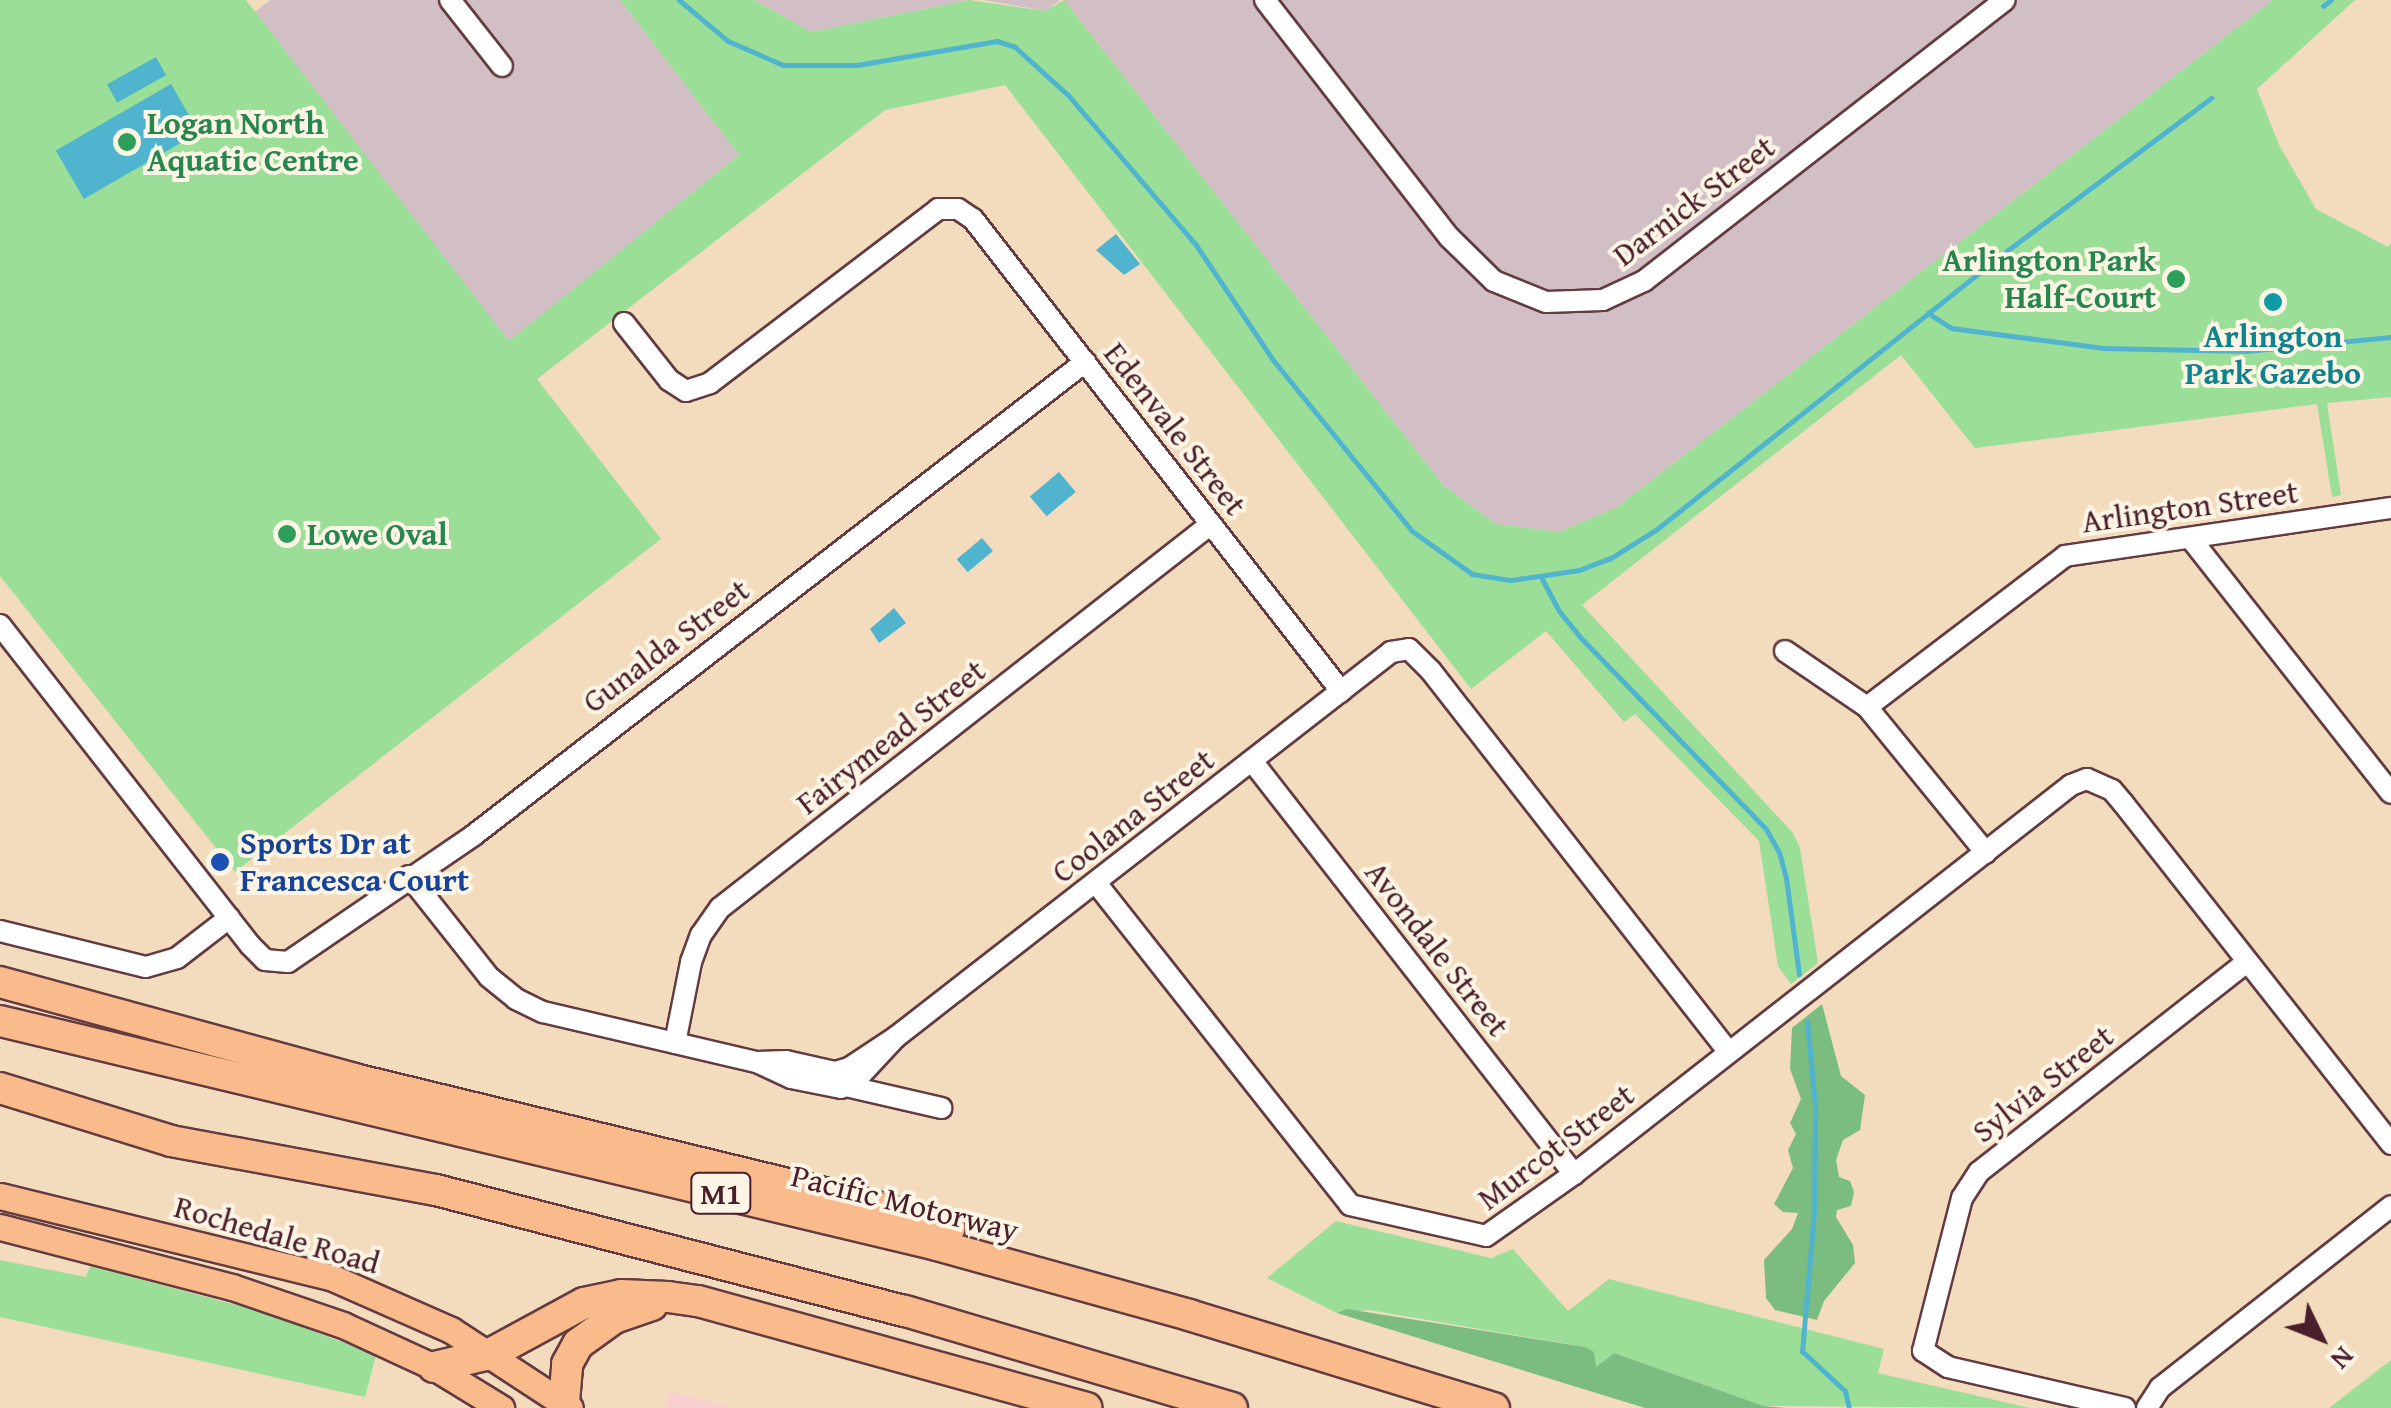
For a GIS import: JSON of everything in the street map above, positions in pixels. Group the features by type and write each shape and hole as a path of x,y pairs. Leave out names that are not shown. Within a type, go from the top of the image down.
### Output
{"highway":[{"path":"0,982 354,1079 841,1196 1258,1318 1436,1390"},
{"name":"Pacific Motorway","path":"0,1021 937,1245 1494,1408"},
{"name":"M1","path":"0,1088 170,1141 436,1190 886,1306 1232,1408"},
{"path":"434,1367 490,1354 584,1303 622,1296 668,1297 734,1311 1087,1408"},
{"path":"567,1405 567,1364 587,1334 668,1297"}],"main road":[{"name":"Rochedale Road","path":"0,1196 333,1278 422,1315 567,1405"},
{"name":"Rochedale Road","path":"0,1227 232,1287 344,1325 434,1367 501,1408"}],"street":[{"path":"450,0 502,66"},
{"name":"Darnick Street","path":"1264,0 1449,236 1494,281 1546,302 1603,300 1644,282 2004,0"},
{"name":"Edenvale Street","path":"624,323 669,380 686,391 710,383 938,208 958,210 973,219 1340,691"},
{"name":"Gunalda Street","path":"228,918 257,953 276,964 308,952 409,876 474,835 1085,362"},
{"name":"Arlington Street","path":"1868,706 2065,556 2391,508"},
{"name":"Fairymead Street","path":"675,1042 691,962 702,935 720,908 1211,524"},
{"path":"2192,539 2391,793"},
{"path":"0,625 228,918 177,958 164,965 146,967 0,931"},
{"name":"Coolana Street","path":"844,1079 1390,652 1409,650 1431,671 1729,1052"},
{"path":"1784,651 1868,706 1986,853"},
{"name":"Avondale Street","path":"1252,762 1574,1174"},
{"name":"Murcot Street","path":"1096,883 1350,1205 1486,1236 1574,1174 2071,785 2086,780 2100,783 2123,803 2246,964"},
{"path":"409,876 488,977 516,1000 543,1012 757,1062 828,1088 844,1079 891,1097 941,1108"},
{"path":"2246,964 2391,1144"},
{"name":"Sylvia Street","path":"2125,1408 1948,1367 1923,1352 1962,1198 1979,1172 2246,964"},
{"name":"Coolana Street","path":"844,1079 873,1062 896,1037"},
{"path":"873,1062 875,1079 891,1097"},
{"path":"2147,1408 2160,1388 2391,1206"},
{"path":"533,1408 567,1405"}],"shaded area":[{"path":"270,0 620,0 739,155 509,342 255,12"},
{"path":"754,0 969,0 811,32"},
{"path":"983,0 1060,0 1046,11"},
{"path":"1064,0 2273,0 1617,507 1559,532 1496,524 1443,485"},
{"path":"670,1391 734,1408 665,1408"}],"green space":[{"path":"0,0 246,0 509,341 739,155 620,0 754,0 811,32 969,0 1045,11 1064,0 1443,485 1496,524 1559,532 1617,507 2273,0 2355,0 2257,89 2279,145 2316,209 2388,247 2391,243 2391,397 2327,403 2341,495 2332,497 2317,404 1975,448 1901,355 1582,605 1793,833 1800,848 1818,963 1791,984 1778,966 1759,841 1635,714 1624,722 1546,631 1471,689 1005,85 885,110 537,379 661,539 235,872 0,576"},
{"path":"1822,1004 1841,1076 1865,1095 1860,1130 1843,1140 1836,1160 1839,1177 1850,1181 1854,1192 1851,1206 1837,1210 1836,1217 1853,1245 1855,1263 1824,1301 1817,1320 1775,1310 1766,1298 1764,1260 1792,1229 1798,1213 1783,1212 1774,1204 1793,1168 1788,1150 1796,1134 1790,1123 1801,1099 1790,1069 1792,1028"},
{"path":"1336,1221 1491,1258 1513,1249 1568,1311 1609,1279 1884,1349 1878,1373 2030,1408 1764,1406 1614,1353 1596,1367 1585,1347 1369,1310 1337,1313 1267,1278"},
{"path":"0,1260 86,1277 90,1266 266,1313 376,1355 365,1397 0,1317"},
{"path":"1347,1309 1585,1347 1594,1352 1596,1367 1614,1353 1764,1406 1786,1408 1645,1408 1337,1313"},
{"path":"2391,1360 2391,1408 2329,1408"}],"water":[{"path":"156,57 166,75 117,103 107,84"},
{"name":"Logan North Aquatic Centre","path":"171,84 199,132 84,199 56,151"},
{"path":"1116,234 1140,264 1124,275 1096,250"},
{"path":"1059,472 1076,492 1047,516 1030,496"},
{"path":"982,538 993,551 968,572 957,559"},
{"path":"894,608 906,623 879,643 870,629"}],"waterway":[{"path":"679,0 728,41 783,65 857,65 997,41 1015,47 1068,95 1196,245 1273,360 1412,531 1472,574 1511,580 1579,570 1611,558 1657,529 2008,250 2211,98"},
{"path":"2323,6 2331,0"},
{"path":"1928,313 1951,328 2102,348 2247,351 2391,337"},
{"path":"1542,579 1559,611 1580,637 1766,829 1779,852 1786,878 1799,974"},
{"path":"1807,1021 1815,1105 1814,1212 1802,1351 1845,1391 1849,1408"}],"place":[{"name":"Logan North Aquatic Centre","path":"127,142"},
{"name":"Arlington Park Half-Court","path":"2176,279"},
{"name":"Arlington Park Gazebo","path":"2273,302"},
{"name":"Lowe Oval","path":"287,534"},
{"name":"Sports Dr at Francesca Court","path":"220,862"}]}
